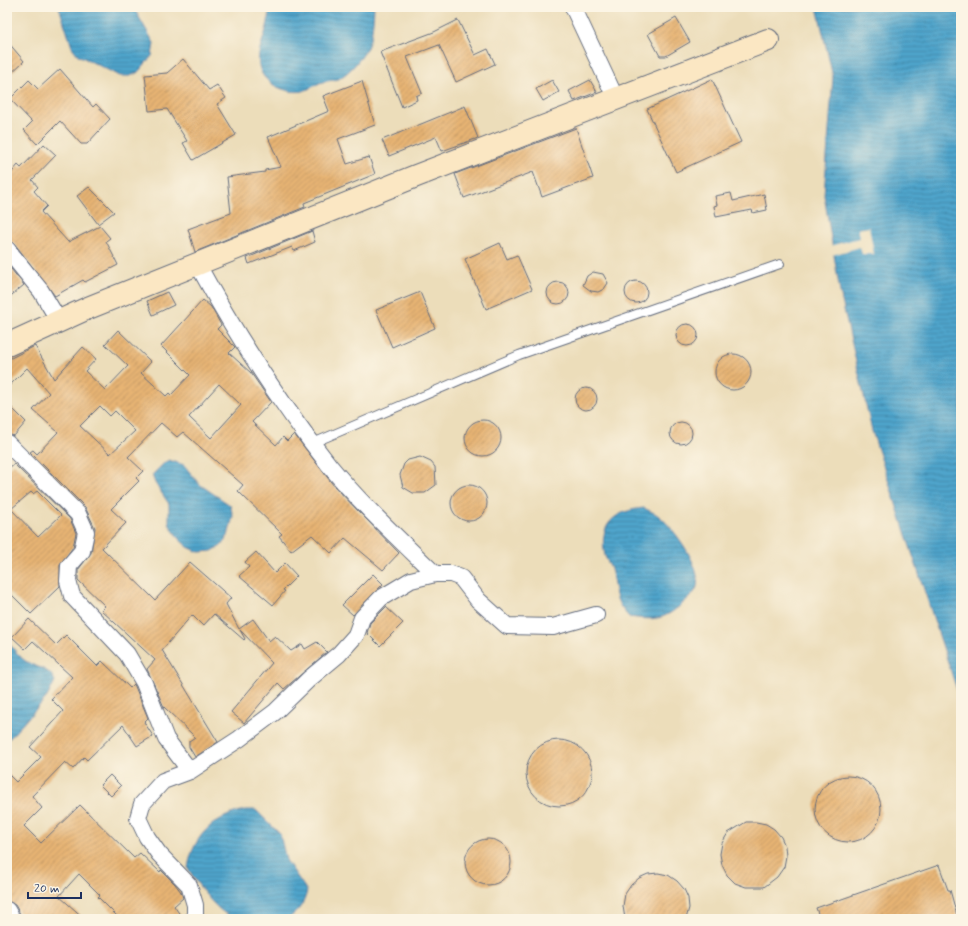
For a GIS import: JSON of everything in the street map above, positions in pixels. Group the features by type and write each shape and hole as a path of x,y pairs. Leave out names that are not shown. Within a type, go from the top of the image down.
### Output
{"street":[{"path":"573,7 616,99"},
{"path":"7,345 59,321 416,176 768,40"},
{"path":"7,249 41,291 59,321"},
{"path":"198,265 226,316 278,396 330,466 355,494 435,574"},
{"path":"7,443 78,514 86,532 82,551 69,566 68,581 72,596 127,654 144,683 166,739 190,771"},
{"path":"195,919 195,905 189,885 159,854 147,837 138,818 142,804 163,781 190,771 275,712 309,679 339,654 356,635 362,618 381,598 411,580 435,574 451,574 461,578 478,600 507,626 553,627 596,615"},
{"path":"7,910 12,919"}],"lane":[{"path":"313,443 519,355 780,264"}],"water":[{"path":"59,7 133,7 154,43 152,56 137,73 130,76 120,76 78,55 72,47"},
{"path":"268,7 374,7 369,43 363,55 350,70 340,78 325,81 303,91 297,92 284,90 267,80 260,69 259,54 268,23"},
{"path":"817,7 961,7 961,702 872,431 840,292 824,195 833,77"},
{"path":"169,460 184,465 199,484 230,505 233,516 228,536 221,546 212,551 199,552 188,547 179,539 169,524 169,504 155,483 152,475"},
{"path":"644,508 660,517 673,531 687,551 693,563 697,573 698,583 694,593 675,610 669,614 651,619 629,617 624,611 616,596 610,566 605,556 603,545 606,528 611,521 624,512"},
{"path":"7,641 24,660 50,673 55,681 47,697 7,741"},
{"path":"245,810 256,810 280,834 286,860 307,891 300,907 287,919 245,920 227,915 208,897 196,882 188,868 195,846 207,829 224,817"}],"pier":[{"path":"869,227 874,254 862,254 860,247 832,255 830,246 859,238 858,229"}],"building":[{"path":"676,18 690,42 666,56 660,56 648,34"},
{"path":"458,20 475,55 488,49 495,64 456,82 439,45 407,57 422,93 416,96 417,100 402,107 380,52 434,32"},
{"path":"7,41 24,61 7,77"},
{"path":"183,59 209,90 217,85 226,98 217,104 236,135 193,160 183,143 187,141 167,109 149,111 145,75 167,73"},
{"path":"60,69 93,107 96,104 110,119 87,144 81,144 60,121 37,144 24,130 32,122 10,99 29,80 38,89"},
{"path":"712,79 741,142 676,172 647,109"},
{"path":"552,80 559,92 543,101 536,89"},
{"path":"590,80 597,92 574,101 569,91"},
{"path":"362,81 375,125 338,139 347,164 369,157 375,174 304,203 305,207 195,252 188,229 231,213 227,177 265,172 265,170 281,167 268,137 329,111 323,96"},
{"path":"465,106 478,138 442,151 436,137 389,156 382,140"},
{"path":"576,128 593,178 542,197 533,172 464,198 455,174"},
{"path":"44,144 56,155 32,180 38,187 34,191 47,206 41,212 68,242 100,226 110,238 106,241 118,265 85,282 83,280 55,296 14,243 7,240 7,178 18,165 21,168"},
{"path":"89,187 114,212 98,224 77,196"},
{"path":"731,193 733,201 764,194 767,210 753,213 752,210 716,217 714,206 717,205 715,196"},
{"path":"312,231 315,242 294,251 292,247 249,264 247,258"},
{"path":"500,243 507,259 517,255 532,289 486,309 465,259"},
{"path":"7,264 24,285 7,299"},
{"path":"593,272 603,274 608,283 604,289 598,292 591,291 583,285 587,276"},
{"path":"636,281 644,284 647,292 644,300 636,303 628,300 625,292 628,284"},
{"path":"558,282 566,285 569,293 566,301 558,304 550,301 547,293 550,285"},
{"path":"167,292 174,305 153,315 147,301"},
{"path":"420,292 435,328 392,347 376,310"},
{"path":"203,300 211,307 221,325 217,329 235,347 229,353 251,373 271,402 252,422 276,445 283,437 287,441 294,434 334,486 399,553 383,570 345,538 331,553 312,535 291,551 279,536 282,534 238,491 243,485 183,432 177,437 161,423 128,457 143,471 136,478 139,481 111,509 126,523 102,548 155,600 190,562 231,598 226,604 239,629 253,619 269,641 275,636 291,651 302,644 305,649 317,642 327,652 284,689 278,683 244,723 231,712 272,663 240,630 245,639 244,640 214,614 203,626 192,615 162,650 218,742 195,757 189,747 189,741 195,737 164,707 147,669 155,660 101,610 105,606 78,580 78,570 91,553 95,528 85,507 30,452 33,450 37,454 58,432 33,410 49,393 27,368 7,388 7,360 35,346 54,379 83,347 96,359 85,371 105,390 128,366 105,344 118,330 151,362 141,373 166,396 169,393 171,395 190,375 161,346","holes":["219,384 241,405 211,438 189,417","100,406 110,416 115,411 135,431 110,454 80,426"]},
{"path":"687,324 691,325 697,331 697,339 691,345 687,346 683,345 677,339 676,335 677,331 683,325"},
{"path":"737,354 746,359 750,365 750,379 746,385 737,390 729,390 720,385 716,379 715,368 720,359 726,355"},
{"path":"586,388 590,389 596,395 596,403 590,409 586,410 582,409 576,403 575,399 576,395 582,389"},
{"path":"7,403 26,422 14,436 7,434"},
{"path":"487,420 496,425 500,431 500,445 496,451 487,456 479,456 470,451 466,445 465,434 470,425 476,421"},
{"path":"681,422 685,423 691,429 691,437 685,443 681,444 677,443 671,437 670,433 671,429 677,423"},
{"path":"420,457 431,462 435,467 436,485 425,493 413,493 403,487 400,475 404,464 408,460"},
{"path":"14,464 70,519 76,533 73,547 60,565 60,586 31,614 7,590 7,469","holes":["37,491 61,515 38,537 11,509 31,492 33,494"]},
{"path":"473,485 482,490 486,496 486,510 482,516 473,521 465,521 456,516 452,510 451,499 456,490 462,486"},
{"path":"256,552 275,573 285,563 297,576 283,590 285,591 273,605 239,576 249,567 245,562"},
{"path":"373,574 383,584 353,615 342,605"},
{"path":"386,607 403,623 380,646 367,633 370,623"},
{"path":"29,619 56,645 66,635 97,666 102,661 130,688 134,684 148,718 144,722 153,736 137,746 123,725 87,760 84,757 73,769 65,762 32,796 42,808 24,826 41,843 80,805 134,858 140,853 175,884 181,892 183,898 174,906 183,919 120,919 98,897 100,895 79,874 59,896 85,919 23,919 15,905 7,901 7,773 16,782 41,757 30,747 63,711 51,699 72,677 33,641 25,649 12,637"},
{"path":"559,740 572,743 582,750 589,760 592,773 589,786 582,796 572,803 559,806 546,803 536,796 529,786 526,773 529,760 536,750 546,743"},
{"path":"110,775 121,786 111,796 100,785"},
{"path":"848,776 861,779 871,786 878,796 881,809 878,822 871,832 861,839 848,842 835,839 825,832 818,822 815,809 818,796 825,786 835,779"},
{"path":"746,822 766,824 774,829 781,837 785,846 786,856 784,867 777,877 764,887 746,887 735,883 727,875 722,865 720,854 722,843 728,833"},
{"path":"488,839 501,843 507,849 511,862 507,875 501,881 488,885 475,881 469,875 465,862 469,849 475,843"},
{"path":"939,865 948,890 950,890 958,919 820,919 816,908"},
{"path":"658,873 668,875 677,881 684,889 688,898 689,908 686,919 625,919 623,906 625,894 631,885 639,878 648,874"}]}
